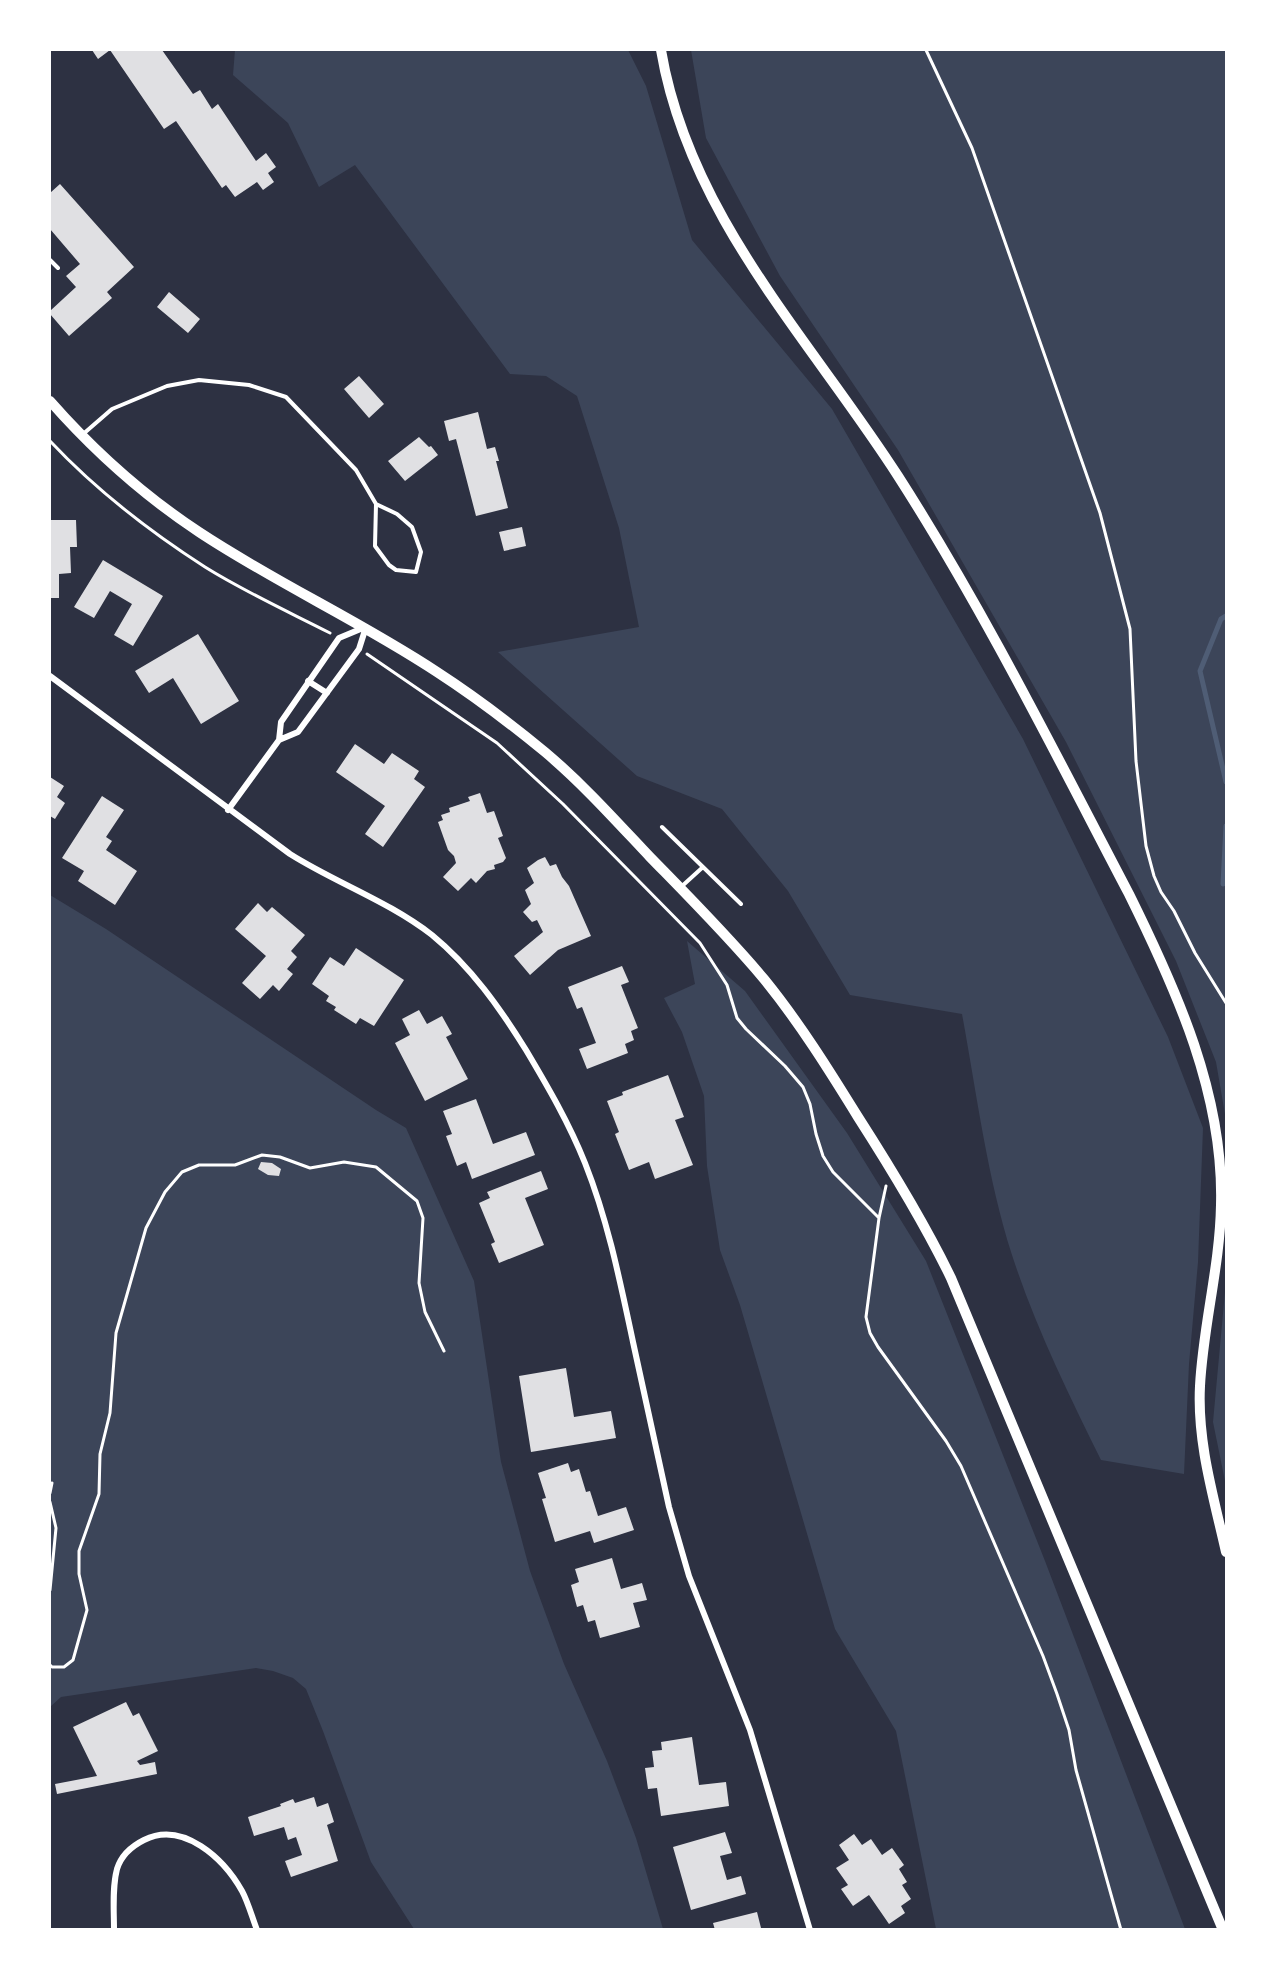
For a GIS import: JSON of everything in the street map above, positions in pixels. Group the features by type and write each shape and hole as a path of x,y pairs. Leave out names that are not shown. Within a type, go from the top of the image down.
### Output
{"main road":[{"path":"661,50 675,113 709,194 729,232 892,467 964,584 1129,894 1151,939 1193,1041 1211,1102 1221,1178 1219,1235 1200,1386 1200,1414 1208,1474 1227,1552"},
{"path":"50,401 81,435 159,504 249,562 366,626 440,673 546,753 584,788 740,951 792,1016 823,1060 914,1205 951,1278 1223,1929"}],"street":[{"path":"228,810 279,740 281,722 339,638 366,626"},
{"path":"279,740 298,732 359,649 366,626"},
{"path":"50,676 228,810 315,870 375,898 432,936 457,958 483,987 502,1012 540,1074 564,1116 584,1162 612,1244 669,1507 679,1543 699,1601 750,1730 810,1929"},
{"path":"309,681 327,693"},
{"path":"114,1929 114,1884 117,1868 133,1846 147,1838 162,1835 178,1836 201,1845 219,1859 243,1893 257,1929"}],"lane":[{"path":"50,260 58,268"},
{"path":"81,435 112,409 167,386 199,380 249,386 286,397 357,470 376,504 375,546 388,565 396,570 416,572 421,552 412,526 397,514 376,504"},
{"path":"662,827 741,904"},
{"path":"680,888 704,867"}],"path":[{"path":"926,50 972,148 1100,513 1130,629 1137,761 1146,846 1154,876 1195,952 1227,1004"},
{"path":"50,441 110,498 206,567 339,638"},
{"path":"359,649 497,743 594,834 700,944 727,985 737,1018 803,1087 810,1104 823,1156 833,1172 879,1218"},
{"path":"50,1665 64,1667 73,1660 87,1610 79,1575 79,1551 99,1494 100,1454 110,1413 116,1334 146,1228 165,1192 182,1172 199,1165 235,1165 262,1155 280,1156 310,1168 344,1162 376,1167 417,1200 423,1218 419,1283 425,1312 444,1351"},
{"path":"890,1167 879,1218 868,1299 866,1317 870,1334 946,1441 961,1466 1043,1656 1069,1730 1076,1770 1121,1929"},
{"path":"50,1493 52,1483"},
{"path":"50,1502 56,1528 50,1590"}],"shaded area":[{"path":"235,50 628,50 646,86 692,240 832,409 1023,739 1168,1037 1203,1128 1198,1262 1189,1364 1184,1474 1101,1460 1076,1410 1031,1308 1003,1226 983,1136 962,1014 850,995 788,891 722,809 637,776 498,652 639,627 619,528 577,396 546,376 510,374 355,165 319,187 288,123 233,75"},
{"path":"691,50 1226,50 1226,1120 1216,1062 1176,961 1066,742 898,450 780,276 706,138"},
{"path":"50,895 106,929 406,1128 474,1281 501,1462 530,1571 564,1664 607,1761 636,1838 663,1929 414,1929 371,1862 306,1689 293,1678 256,1668 61,1697 50,1707"},
{"path":"687,941 745,991 847,1133 926,1261 1045,1561 1185,1929 936,1929 896,1731 835,1629 740,1305 720,1250 707,1166 704,1096 682,1032 664,998 695,984"},
{"path":"1226,1281 1226,1486 1213,1422"}],"building":[{"path":"92,50 110,50 98,59"},
{"path":"110,50 162,50 193,94 200,90 212,109 218,104 256,161 266,153 276,167 268,173 274,182 263,190 257,182 235,197 226,185 222,188 176,121 164,129"},
{"path":"60,184 134,267 107,292 112,298 69,336 50,314 50,311 76,287 66,276 80,264 50,229 50,193"},
{"path":"169,292 200,319 188,333 157,307"},
{"path":"359,376 384,404 369,418 344,389"},
{"path":"478,412 487,449 495,447 499,461 496,461 508,508 476,516 456,439 449,441 444,421"},
{"path":"419,437 438,455 405,481 388,461"},
{"path":"50,520 76,520 77,547 70,547 71,573 59,574 59,598 50,598"},
{"path":"522,527 526,546 504,551 499,532"},
{"path":"103,560 163,596 133,646 114,635 132,604 110,591 94,618 74,607"},
{"path":"198,634 239,701 201,724 173,678 149,693 135,671"},
{"path":"355,744 384,764 392,753 419,771 414,779 425,787 383,847 365,834 385,806 336,772"},
{"path":"50,777 64,786 57,797 65,803 55,819 50,816"},
{"path":"480,793 487,813 494,811 503,836 498,838 506,858 503,862 494,865 495,869 487,871 476,883 471,878 458,891 443,877 456,863 454,856 448,850 438,822 443,820 441,815 450,812 449,808 470,801 468,797"},
{"path":"102,796 124,810 106,837 112,841 106,850 137,871 115,905 78,881 84,871 62,858"},
{"path":"545,857 550,866 556,864 569,886 591,936 558,950 530,975 514,956 543,932 537,920 532,922 523,912 531,904 525,890 534,883 527,868"},
{"path":"258,903 267,912 272,907 305,935 291,951 297,957 287,969 293,974 279,991 273,985 260,999 242,983 266,956 235,929"},
{"path":"356,948 404,980 374,1026 360,1018 356,1024 334,1010 336,1007 326,1001 329,996 312,984 330,957 344,966"},
{"path":"622,966 629,982 621,985 638,1028 631,1031 634,1040 625,1044 628,1053 587,1069 579,1049 596,1043 582,1007 577,1009 568,987"},
{"path":"419,1010 427,1024 442,1016 452,1034 446,1037 468,1079 425,1101 395,1043 410,1035 402,1019"},
{"path":"668,1075 684,1117 675,1120 693,1165 655,1179 649,1162 629,1170 615,1134 619,1132 607,1101 623,1095 622,1092"},
{"path":"476,1099 493,1144 526,1132 535,1155 472,1179 466,1162 457,1166 446,1136 452,1134 443,1111"},
{"path":"261,1162 272,1163 281,1169 279,1176 268,1175 258,1169"},
{"path":"541,1171 548,1189 525,1198 544,1245 499,1263 491,1244 495,1242 479,1203 490,1198 487,1192"},
{"path":"566,1368 574,1417 611,1411 616,1438 531,1452 519,1376"},
{"path":"568,1463 571,1472 579,1469 586,1492 590,1491 598,1516 626,1507 634,1530 594,1543 590,1531 555,1542 542,1499 546,1498 538,1473"},
{"path":"612,1558 621,1589 642,1583 647,1600 633,1603 640,1627 600,1638 595,1620 588,1622 583,1605 577,1607 571,1585 579,1582 575,1569"},
{"path":"126,1702 133,1716 139,1713 158,1751 137,1761 140,1765 155,1762 157,1774 57,1794 55,1784 97,1776 73,1727"},
{"path":"692,1737 699,1785 726,1782 729,1806 661,1816 657,1788 648,1789 645,1768 654,1767 652,1751 662,1750 661,1742"},
{"path":"314,1797 317,1807 328,1803 334,1822 327,1825 338,1861 291,1877 285,1861 302,1855 296,1837 288,1840 284,1827 254,1836 248,1817 281,1806 280,1804 293,1799 295,1803"},
{"path":"725,1832 732,1853 720,1856 727,1880 741,1876 746,1894 691,1910 673,1847"},
{"path":"854,1834 862,1845 871,1839 882,1855 892,1848 904,1865 899,1869 907,1882 902,1885 911,1899 901,1906 905,1913 889,1924 869,1895 853,1906 841,1889 848,1885 836,1868 849,1860 839,1845"},
{"path":"757,1912 761,1928 715,1930 713,1923"}],"waterway":[{"path":"1226,616 1221,619 1200,671 1226,782"},
{"path":"1223,884 1226,826"}]}
